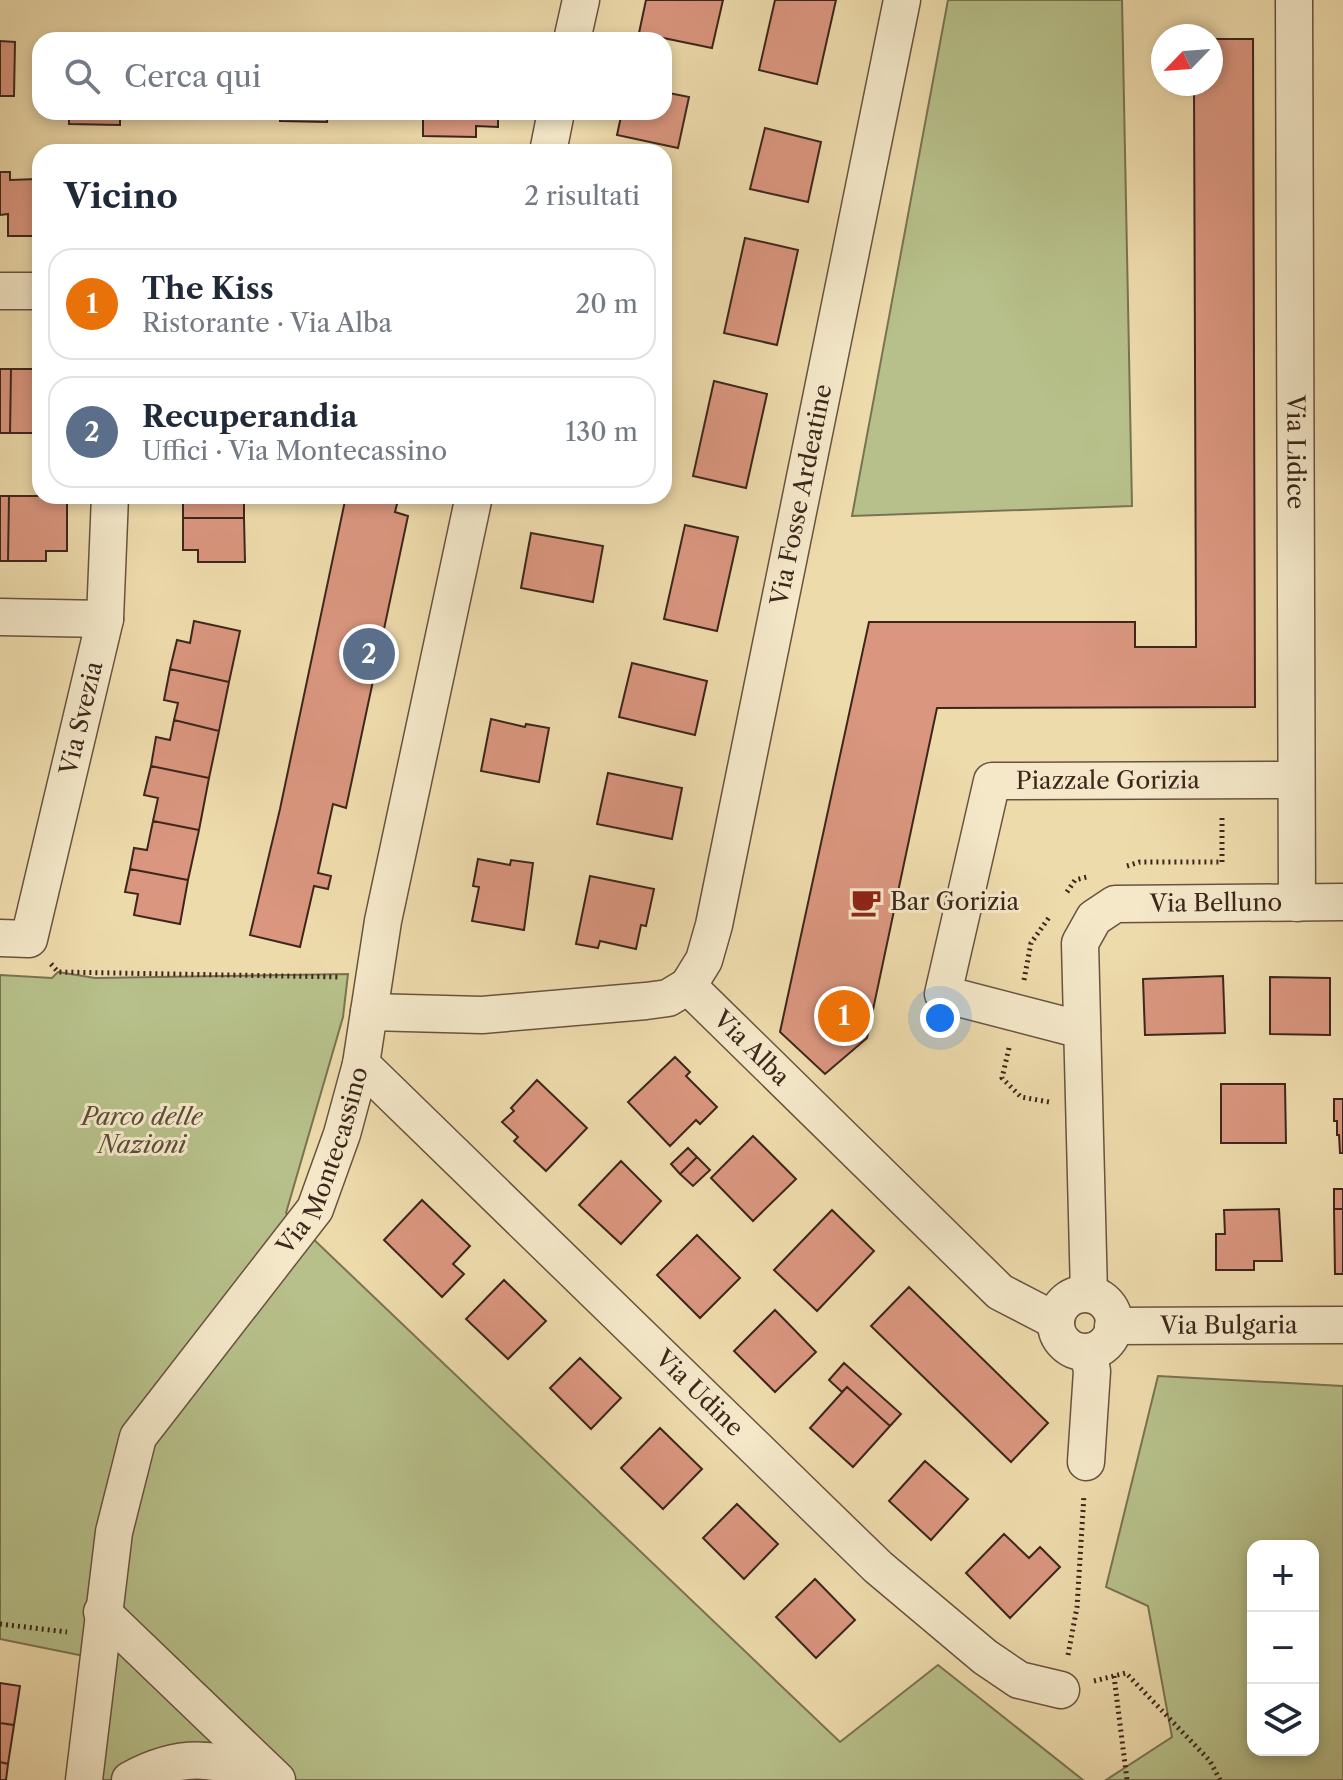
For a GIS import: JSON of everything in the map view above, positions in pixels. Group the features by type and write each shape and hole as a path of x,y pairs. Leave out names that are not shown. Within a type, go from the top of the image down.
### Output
{"street":[{"path":"574,32 581,0"},
{"name":"Via Fosse Ardeatine","path":"688,986 704,960 714,925 902,0"},
{"name":"Via Lidice","path":"1294,0 1297,903"},
{"path":"550,144 554,120"},
{"path":"0,291 32,291"},
{"name":"Via Svezia","path":"15,938 105,619 110,504"},
{"name":"Via Montecassino","path":"84,1780 114,1532 138,1437 315,1209 342,1134 361,1064 383,921 472,504"},
{"path":"0,617 105,619"},
{"name":"Piazzale Gorizia","path":"1082,1030 943,994 992,781 1296,780"},
{"name":"Via Belluno","path":"1082,1030 1080,943 1094,918 1115,904 1343,902"},
{"path":"372,995 482,1015 668,998 688,986"},
{"name":"Via Alba","path":"688,986 1000,1292 1056,1321"},
{"path":"1082,1030 1089,1294"},
{"name":"Via Udine","path":"361,1064 878,1567 985,1657 1019,1680 1061,1690"},
{"path":"1089,1294 1105,1302 1113,1317 1113,1326 1106,1342 1088,1352 1078,1351 1062,1341 1056,1321 1063,1303 1072,1297 1089,1294"},
{"name":"Via Bulgaria","path":"1113,1326 1343,1325"},
{"path":"1086,1462 1092,1371 1088,1352"},
{"path":"101,1624 277,1780"},
{"path":"130,1780 170,1763 210,1760 229,1763 263,1780"}],"path":[{"path":"1221,903 1222,781"},
{"path":"15,938 58,972 372,995"},
{"path":"1061,1690 1077,1607 1086,1462"},
{"path":"0,1624 101,1624"},
{"path":"1127,1780 1114,1676 1126,1673 1210,1761 1220,1780"}],"green space":[{"path":"948,0 1122,0 1132,506 852,516"},
{"name":"Parco delle Nazioni","path":"58,972 95,978 348,974 343,1017 286,1213 840,1742 938,1665 1083,1780 73,1780 89,1657 0,1639 0,975 52,978"},
{"path":"1158,1376 1343,1386 1343,1780 1106,1780 1172,1737 1148,1606 1106,1587"}],"building":[{"path":"646,0 723,0 712,48 672,40 672,32 639,32"},
{"path":"775,0 836,0 817,84 759,70"},
{"path":"1223,39 1253,39 1255,707 937,708 867,1038 825,1074 780,1032 869,622 1135,622 1135,647 1196,647 1194,96 1223,96"},
{"path":"0,41 15,42 14,96 0,96"},
{"path":"672,94 689,97 678,148 672,144 617,135 620,120 672,120"},
{"path":"69,120 120,120 120,125 69,124"},
{"path":"280,120 327,120 327,122"},
{"path":"423,120 498,120 498,127 476,126 476,137 423,136"},
{"path":"765,128 821,142 808,202 750,189"},
{"path":"0,172 10,172 10,180 32,179 32,236 8,236 8,214 0,215"},
{"path":"745,238 798,250 777,345 724,333"},
{"path":"0,369 11,369 10,433 0,433"},
{"path":"11,369 32,369 32,433 10,433"},
{"path":"714,381 767,394 746,488 693,476"},
{"path":"0,496 9,496 8,561 0,561"},
{"path":"9,496 32,496 32,504 67,504 67,551 46,551 46,561 8,561"},
{"path":"183,504 244,504 244,518 183,518"},
{"path":"344,504 397,504 395,512 408,516 346,808 333,804 318,873 331,876 328,889 314,886 300,947 250,935"},
{"path":"183,518 244,518 245,562 198,562 198,550 183,550"},
{"path":"685,525 738,537 717,631 664,619"},
{"path":"531,533 603,546 593,602 521,588"},
{"path":"194,621 240,631 229,682 170,669 177,640 190,643"},
{"path":"632,663 707,681 695,735 619,717"},
{"path":"170,669 229,682 219,731 174,720 178,703 164,700"},
{"path":"491,719 525,727 526,724 549,728 539,782 481,771"},
{"path":"174,720 219,731 209,778 151,766 156,737 170,740"},
{"path":"151,766 209,778 199,830 153,821 158,798 144,795"},
{"path":"608,773 682,788 672,839 597,824"},
{"path":"153,821 199,830 188,880 130,869 134,848 147,850"},
{"path":"478,859 510,865 511,860 533,863 524,930 472,921 479,887 473,886"},
{"path":"130,869 188,880 180,924 134,915 138,894 125,892"},
{"path":"590,876 654,889 646,926 641,925 636,949 600,941 598,948 576,944"},
{"path":"1223,976 1225,1033 1145,1035 1143,979"},
{"path":"1270,977 1330,978 1330,1035 1270,1034"},
{"path":"675,1057 690,1072 686,1076 717,1107 700,1124 696,1120 670,1146 628,1102"},
{"path":"537,1080 587,1128 546,1171 514,1141 518,1137 502,1122"},
{"path":"1221,1084 1285,1084 1286,1143 1221,1143"},
{"path":"1334,1099 1343,1099 1343,1153 1340,1153 1337,1121 1334,1121"},
{"path":"753,1136 796,1179 753,1221 711,1178"},
{"path":"688,1148 697,1157 680,1174 671,1164"},
{"path":"697,1157 710,1170 693,1186 680,1174"},
{"path":"621,1161 661,1201 621,1244 579,1205"},
{"path":"1334,1189 1343,1189 1343,1209 1334,1209"},
{"path":"422,1200 470,1246 453,1264 464,1274 442,1297 384,1240"},
{"path":"1279,1209 1282,1261 1254,1261 1254,1270 1216,1270 1216,1234 1225,1234 1224,1210"},
{"path":"1334,1209 1343,1209 1343,1274 1335,1274"},
{"path":"832,1210 874,1251 817,1311 774,1270"},
{"path":"697,1235 740,1278 700,1318 657,1275"},
{"path":"504,1280 546,1321 508,1359 466,1319"},
{"path":"909,1287 1048,1423 1011,1462 871,1326"},
{"path":"775,1310 816,1352 775,1392 734,1351"},
{"path":"580,1358 621,1398 591,1429 550,1388"},
{"path":"844,1363 901,1414 890,1426 847,1387 842,1392 829,1380"},
{"path":"847,1387 890,1426 853,1467 810,1428"},
{"path":"660,1428 702,1469 663,1509 621,1468"},
{"path":"925,1461 968,1499 931,1540 889,1501"},
{"path":"737,1504 778,1544 744,1579 703,1538"},
{"path":"1004,1534 1029,1558 1040,1547 1060,1567 1010,1618 966,1573"},
{"path":"815,1579 855,1620 816,1658 776,1617"},
{"path":"0,1683 20,1686 14,1725 0,1723"},
{"path":"0,1723 14,1725 8,1764 0,1762"},
{"path":"0,1762 8,1764 6,1780 0,1780"}],"place":[{"name":"Recuperandia","path":"369,654"},
{"name":"Bar Gorizia","path":"866,902"},
{"name":"The Kiss","path":"844,1016"}]}
